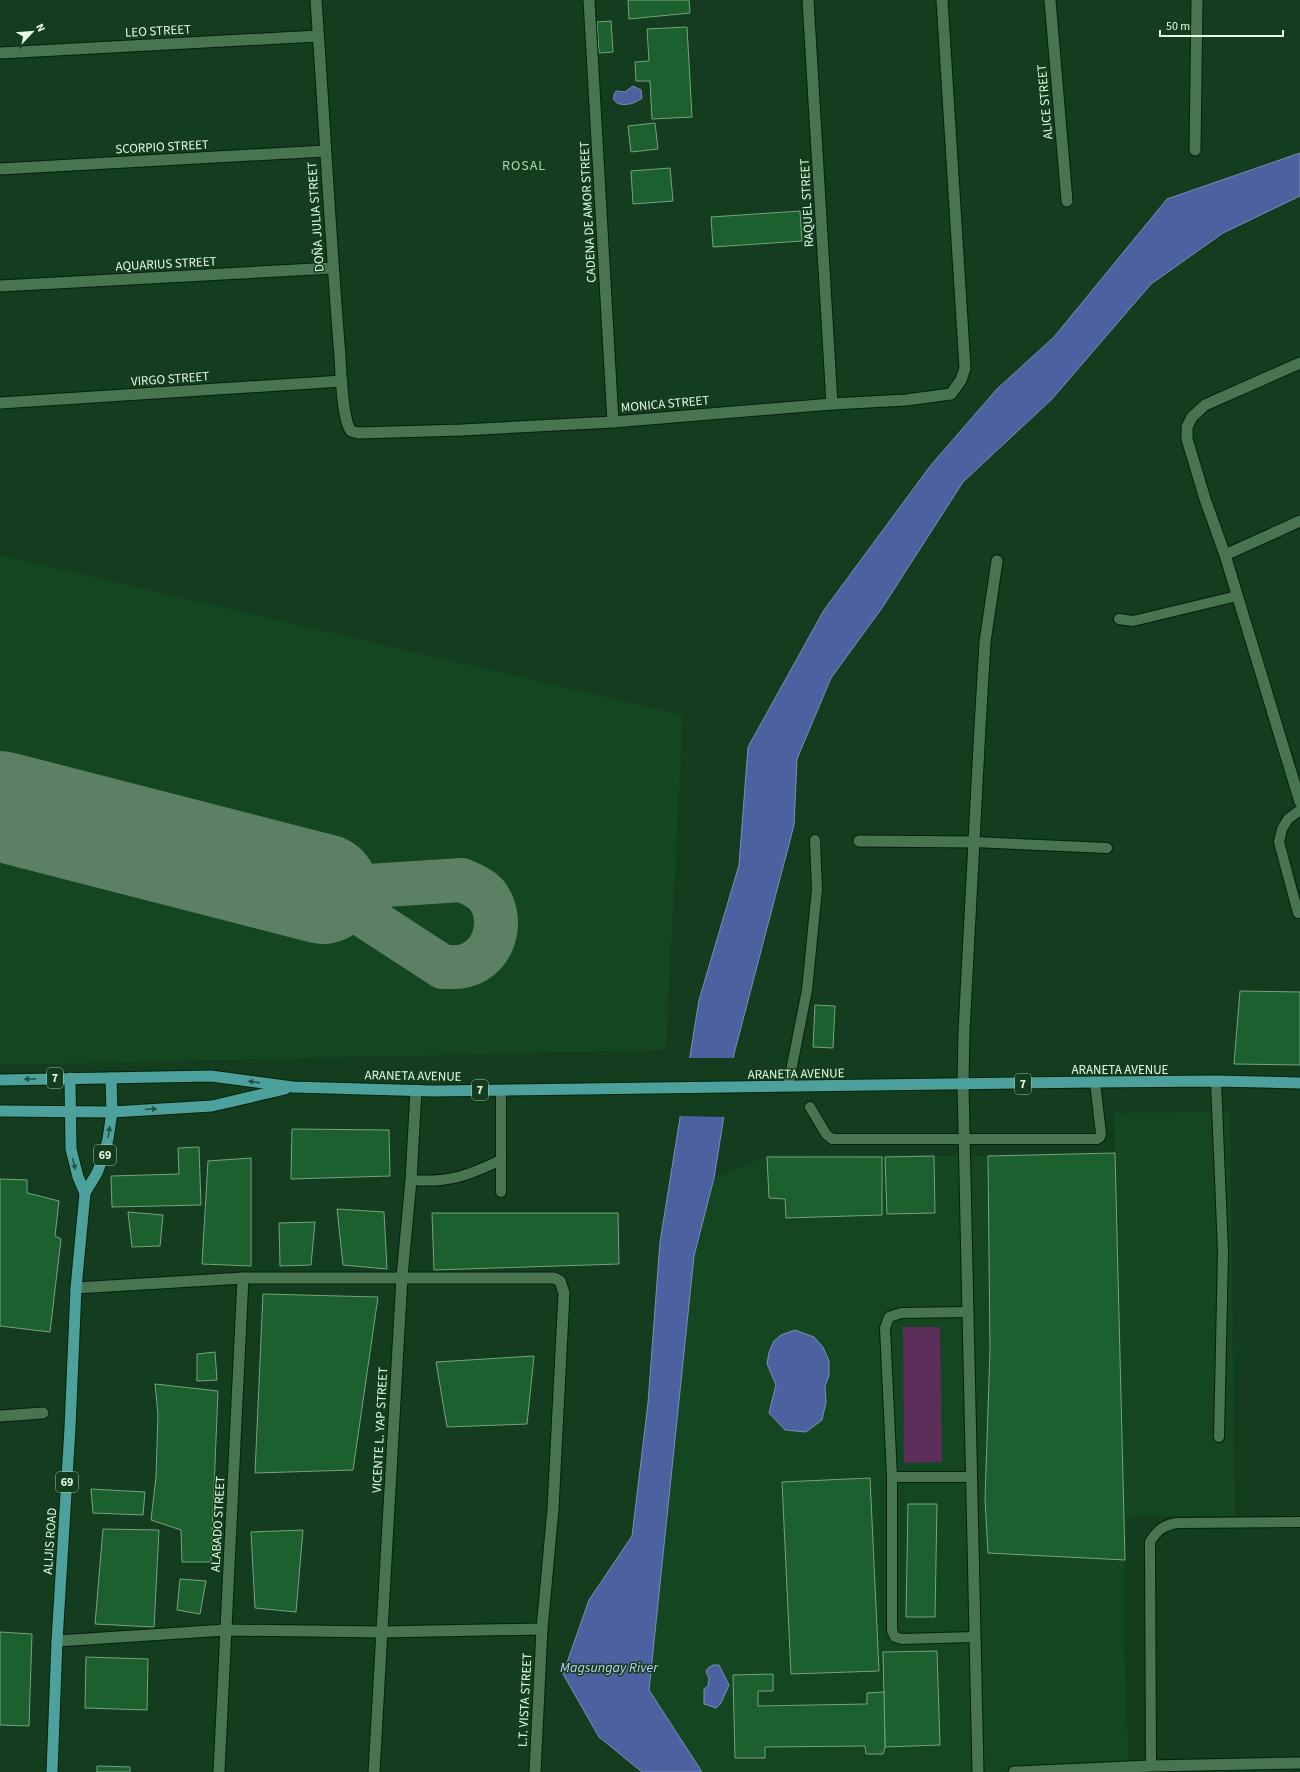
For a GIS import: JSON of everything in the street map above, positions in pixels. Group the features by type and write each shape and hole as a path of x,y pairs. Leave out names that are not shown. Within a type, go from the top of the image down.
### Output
{"main road":[{"name":"ARANETA AVENUE","path":"0,1080 211,1076 293,1087 416,1090 746,1088 788,1086 1216,1081 1300,1083"},
{"name":"ALIJIS ROAD","path":"70,1078 71,1149 78,1177 85,1193"},
{"name":"ALIJIS ROAD","path":"52,1772 57,1641 70,1428 76,1288 85,1193 97,1173 104,1155 112,1112 111,1078"},
{"name":"ARANETA AVENUE","path":"0,1111 112,1112 212,1106 293,1087"}],"street":[{"name":"DOÑA JULIA STREET","path":"316,0 333,268 342,380 346,423 351,431"},
{"name":"CADENA DE AMOR STREET","path":"589,0 613,422"},
{"name":"RAQUEL STREET","path":"808,0 832,404"},
{"name":"MONICA STREET","path":"351,431 358,433 462,430 613,422 832,404 906,400 951,394 961,380 965,368 942,0"},
{"name":"ALICE STREET","path":"1050,0 1067,201"},
{"path":"1195,150 1197,0"},
{"name":"LEO STREET","path":"0,53 318,36"},
{"name":"SCORPIO STREET","path":"0,169 325,151"},
{"name":"AQUARIUS STREET","path":"0,286 333,268"},
{"path":"1300,363 1205,405 1192,416 1187,427 1187,439 1205,499 1225,555 1300,802"},
{"name":"VIRGO STREET","path":"0,403 342,380"},
{"path":"1225,555 1300,521"},
{"path":"978,1772 963,1085 964,1031 985,642 997,561"},
{"path":"859,841 974,842"},
{"name":"VICENTE L. YAP STREET","path":"374,1772 402,1278 411,1180 416,1090"},
{"name":"L.T. VISTA STREET","path":"76,1288 243,1278 554,1278 560,1281 564,1293 553,1509 542,1629 535,1772"},
{"name":"ALABADO STREET","path":"219,1772 243,1278"},
{"path":"0,1416 43,1413"},
{"path":"57,1641 226,1630 381,1632 542,1629"},
{"path":"1014,1772 1151,1769 1300,1762"}],"lane":[{"path":"1119,619 1132,621 1237,596"},
{"path":"1298,913 1279,842 1282,829 1288,819 1300,810"},
{"path":"788,1086 807,990 817,889 816,840"},
{"path":"974,842 1108,848"},
{"path":"1216,1081 1223,1252 1219,1437"},
{"path":"810,1107 823,1130 832,1139 1097,1139 1100,1137 1100,1134 1095,1082"},
{"path":"501,1090 501,1192"},
{"path":"411,1180 450,1180 468,1175 501,1160"},
{"path":"967,1312 901,1313 889,1317 885,1328 892,1477 892,1631 895,1637 902,1639 974,1637"},
{"path":"892,1477 971,1476"},
{"path":"1151,1769 1150,1542 1160,1528 1168,1524 1300,1522"}],"shaded area":[{"path":"0,555 683,715 666,1050 0,1065"},
{"path":"1230,1112 1235,1516 1124,1517 1124,1635 1129,1772 702,1772 649,1690 694,1256 714,1178 772,1154 988,1156 1115,1153 1114,1113"},
{"path":"903,1327 940,1327 942,1462 904,1463"}],"water":[{"path":"633,86 641,90 642,98 626,104 617,103 614,100 616,91 625,92"},
{"name":"Magsungay River","path":"1300,153 1300,196 1223,233 1151,284 1052,399 963,482 882,608 831,678 797,759 794,825 734,1054 714,1178 694,1256 649,1690 702,1772 642,1772 599,1737 563,1674 589,1600 632,1536 648,1403 660,1242 699,1000 739,865 748,747 824,610 931,465 997,389 1054,337 1167,199"},
{"path":"795,1330 814,1337 823,1347 829,1361 829,1376 825,1386 826,1402 822,1420 806,1432 785,1430 769,1413 776,1385 767,1364 769,1352 774,1341 781,1335"},
{"path":"713,1665 719,1665 729,1685 721,1703 716,1708 704,1704 704,1689 708,1686 709,1678 706,1672 708,1668"}],"pier":[{"path":"688,1058 736,1058 726,1117 678,1116"}],"building":[{"path":"628,0 689,0 690,13 629,19"},
{"path":"611,21 613,52 599,53 597,22"},
{"path":"687,27 692,117 652,119 650,81 636,81 635,62 649,61 647,29"},
{"path":"655,123 658,149 631,152 628,126"},
{"path":"670,168 673,201 633,204 631,171"},
{"path":"800,211 802,241 713,247 711,217"},
{"path":"1240,991 1300,992 1300,1065 1234,1064"},
{"path":"815,1005 835,1006 833,1048 813,1047"},
{"path":"292,1129 389,1130 390,1176 291,1179"},
{"path":"199,1147 201,1205 112,1207 111,1176 179,1174 178,1148"},
{"path":"1115,1153 1125,1560 988,1553 985,1499 990,1350 988,1156"},
{"path":"934,1156 935,1213 887,1214 885,1157"},
{"path":"767,1157 882,1157 882,1215 786,1218 785,1199 769,1198"},
{"path":"251,1158 251,1266 202,1264 208,1161"},
{"path":"0,1179 27,1180 27,1193 59,1201 55,1236 61,1239 50,1332 0,1326"},
{"path":"337,1209 384,1212 387,1269 343,1265"},
{"path":"128,1212 163,1215 160,1246 132,1247"},
{"path":"432,1213 618,1213 619,1264 434,1270"},
{"path":"315,1222 311,1265 280,1266 279,1223"},
{"path":"263,1294 378,1297 353,1470 255,1473"},
{"path":"215,1352 217,1380 197,1381 197,1354"},
{"path":"534,1356 527,1424 447,1427 436,1362"},
{"path":"155,1384 218,1391 211,1562 182,1562 181,1530 151,1520 156,1477 158,1414"},
{"path":"870,1478 879,1671 791,1674 782,1482"},
{"path":"91,1489 145,1492 143,1515 93,1513"},
{"path":"908,1504 937,1504 935,1617 906,1617"},
{"path":"103,1529 159,1530 154,1627 95,1624"},
{"path":"303,1530 296,1612 255,1608 251,1532"},
{"path":"180,1579 206,1581 200,1614 177,1610"},
{"path":"0,1632 32,1634 29,1726 0,1725"},
{"path":"937,1651 940,1745 885,1747 883,1652"},
{"path":"86,1657 148,1659 147,1710 85,1708"},
{"path":"773,1674 773,1691 758,1691 758,1706 867,1704 867,1693 884,1692 885,1747 883,1754 866,1754 865,1746 765,1747 765,1758 735,1758 733,1675"},
{"path":"97,1766 130,1767 130,1772 97,1772"}],"taxiway":[{"path":"462,880 486,894 492,903 496,923 492,943 486,952 479,959 470,964 456,967 443,967 323,889 462,880"}],"runway":[{"path":"0,806 323,889"}],"district":[{"name":"ROSAL","path":"524,165"}]}
